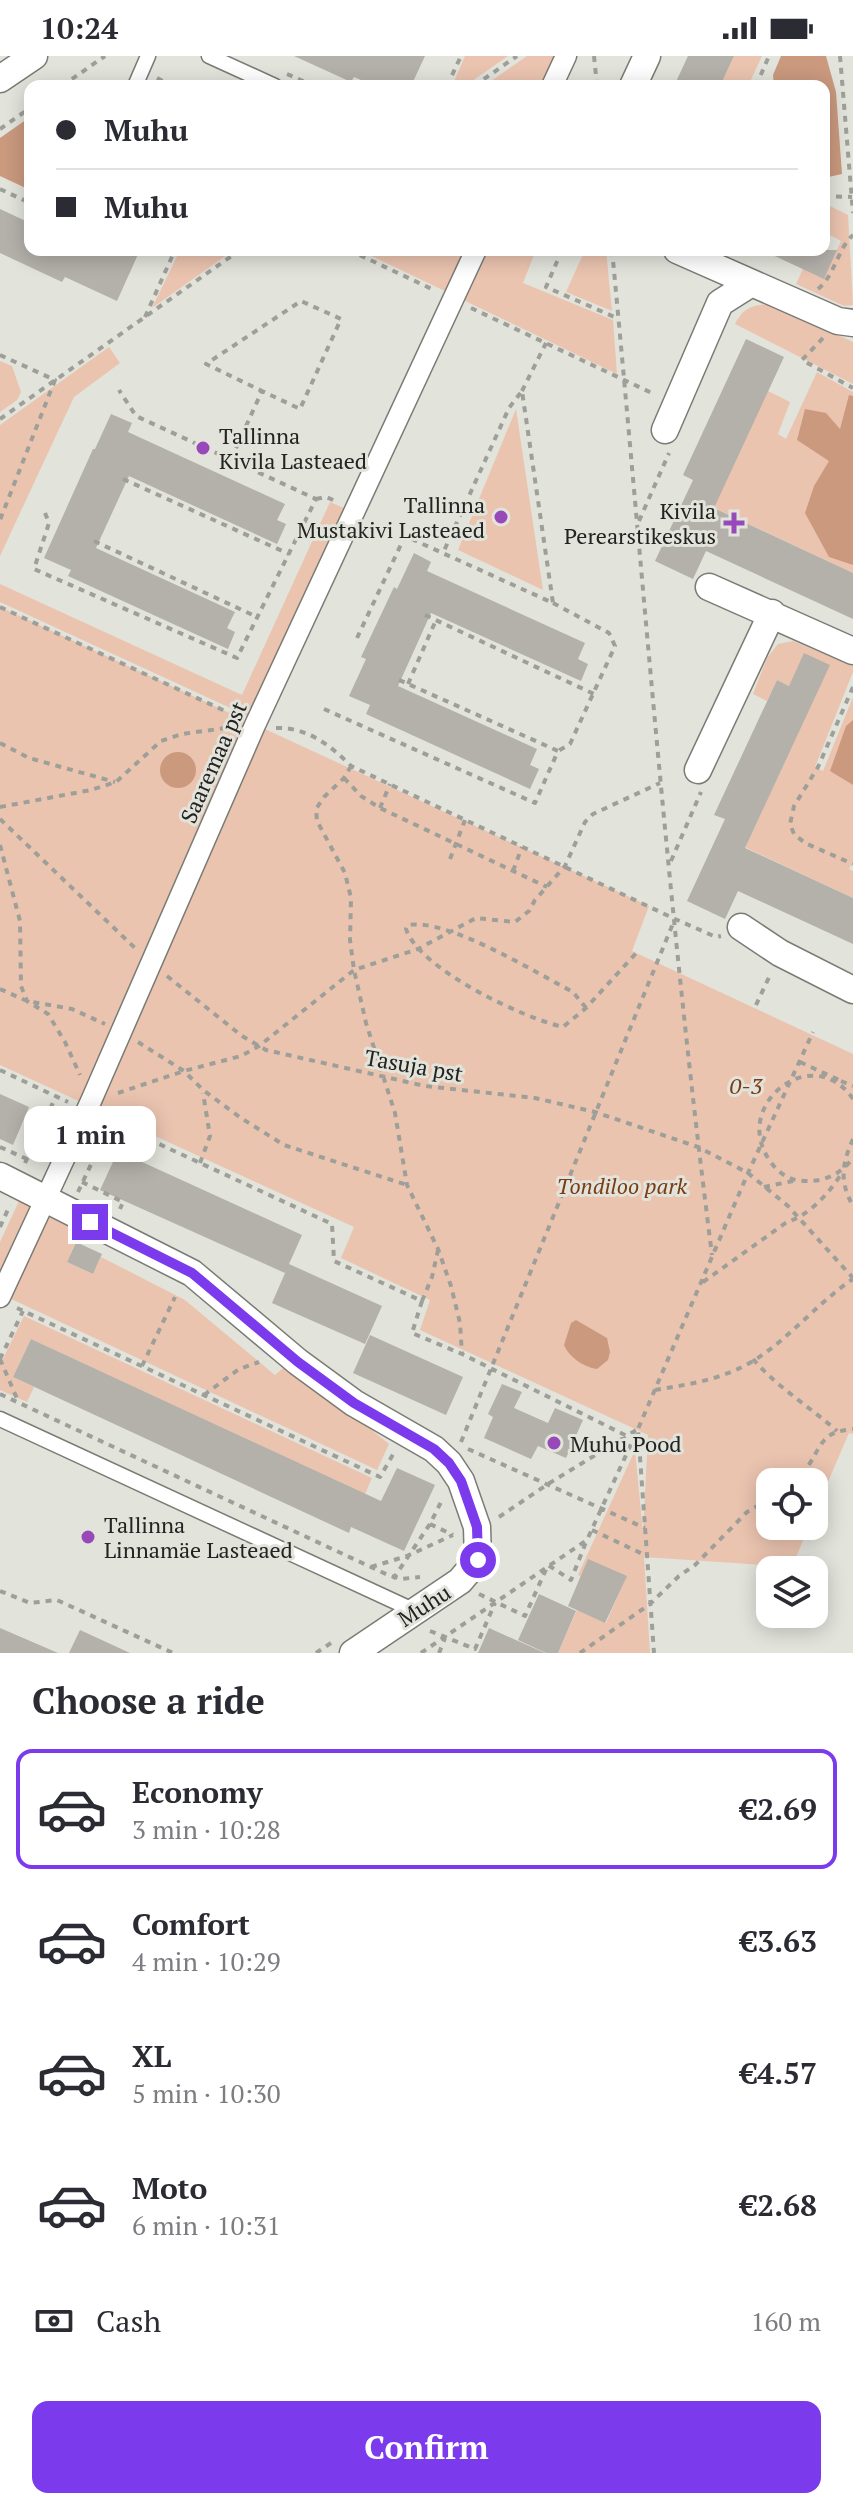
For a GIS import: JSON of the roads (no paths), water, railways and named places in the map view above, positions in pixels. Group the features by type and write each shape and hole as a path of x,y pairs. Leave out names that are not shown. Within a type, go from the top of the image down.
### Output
{"street":[{"path":"0,79 34,56"},
{"path":"555,80 566,56"},
{"path":"636,80 647,56"},
{"name":"Saaremaa pst","path":"6,1301 46,1197 89,1106 255,725 473,256"},
{"path":"690,256 846,322"},
{"path":"665,430 720,303 750,284"},
{"path":"709,587 853,651"},
{"path":"698,770 772,613"},
{"path":"741,927 780,953 853,990"},
{"name":"Muhu","path":"12,1181 192,1273 354,1403 434,1449 449,1463 461,1481 477,1527 478,1560 460,1581 403,1609 353,1653"}],"lane":[{"path":"138,80 148,56"},
{"path":"209,56 262,80"},
{"path":"0,1419 403,1609"}],"place":[{"name":"Tallinna Kivila Lasteaed","path":"203,448"},
{"name":"Tallinna Mustakivi Lasteaed","path":"501,517"},
{"name":"Kivila Perearstikeskus","path":"734,523"},
{"name":"Muhu Pood","path":"554,1443"},
{"name":"Tallinna Linnamäe Lasteaed","path":"88,1537"}],"park label":[{"name":"0-3","path":"746,1085"},
{"name":"Tondiloo park","path":"622,1185"}]}
